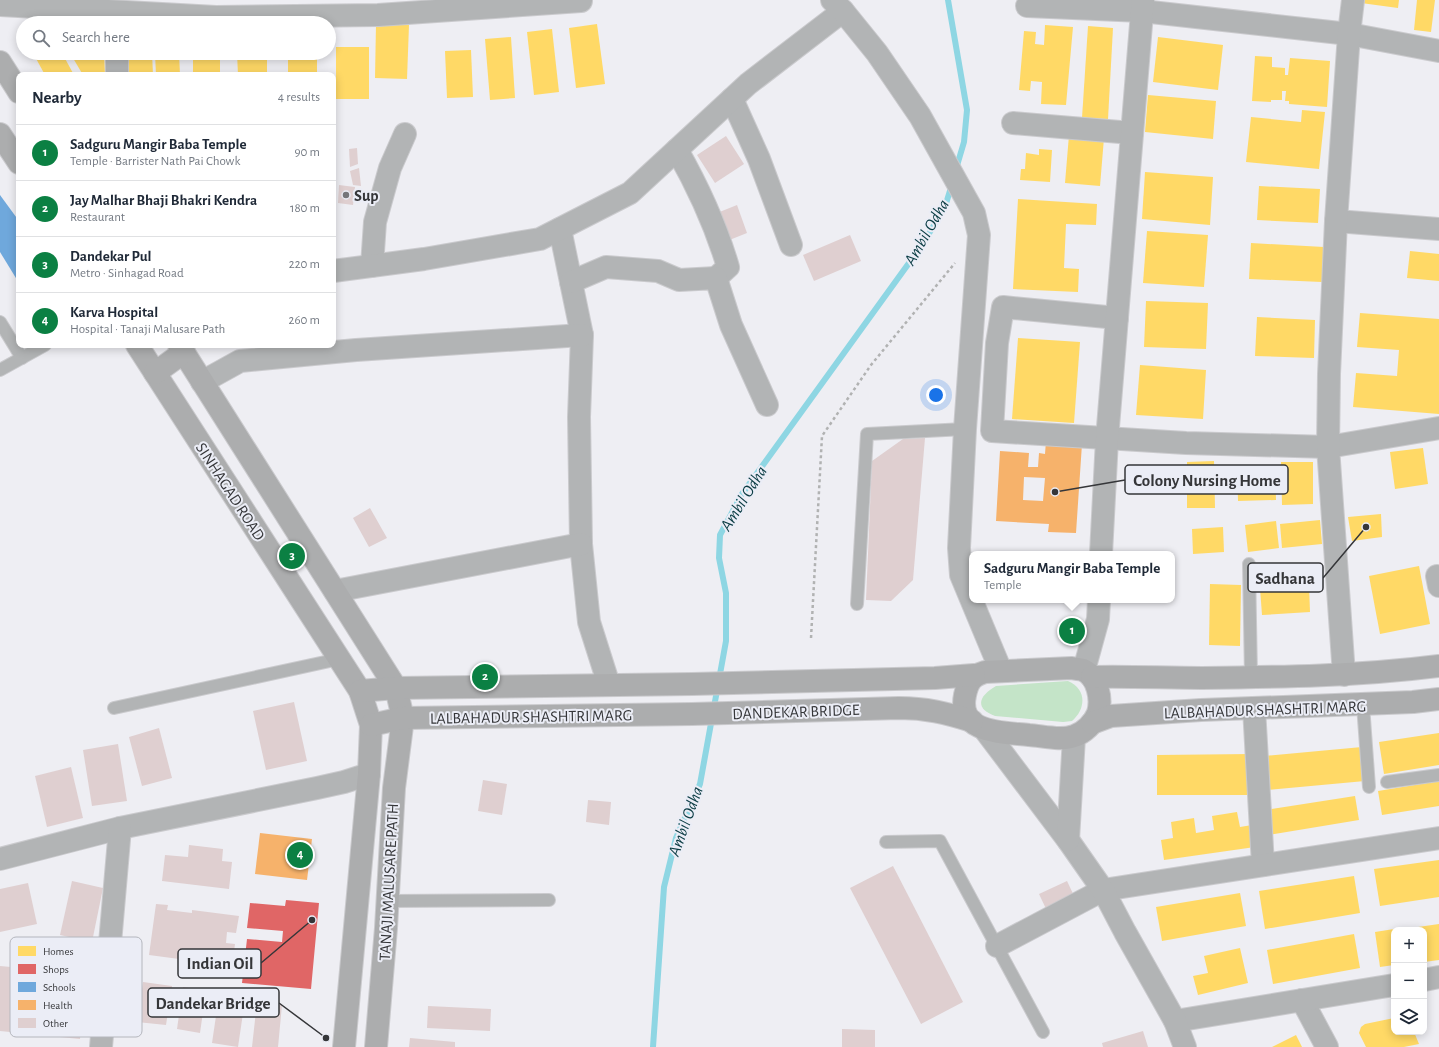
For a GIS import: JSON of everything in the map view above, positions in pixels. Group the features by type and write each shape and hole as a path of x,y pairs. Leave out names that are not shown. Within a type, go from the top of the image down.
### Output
{"main road":[{"path":"0,62 16,87"},
{"path":"0,134 16,158"},
{"name":"SINHAGAD ROAD","path":"139,348 360,691 370,723"},
{"path":"155,373 181,349"},
{"name":"SINHAGAD ROAD","path":"181,349 396,688 403,718"},
{"name":"LALBAHADUR SHASHTRI MARG","path":"974,675 985,672 1072,668 1088,674 1251,677 1344,675 1410,670 1439,666"},
{"path":"974,675 970,681 964,700 965,709 978,725 1059,738 1074,737 1085,731 1098,713 1098,688 1088,674"},
{"name":"DANDEKAR BRIDGE","path":"692,684 935,678 974,675"},
{"name":"LALBAHADUR SHASHTRI MARG","path":"360,691 396,688 692,684"},
{"name":"LALBAHADUR SHASHTRI MARG","path":"1092,723 1111,716 1254,708 1363,705 1439,699"},
{"name":"DANDEKAR BRIDGE","path":"692,714 920,708 945,713 978,725"},
{"name":"LALBAHADUR SHASHTRI MARG","path":"370,723 403,718 692,714"},
{"name":"TANAJI MALUSARE PATH","path":"376,1047 388,901 394,788 403,718"},
{"name":"TANAJI MALUSARE PATH","path":"344,1047 369,774 370,723"},
{"path":"349,991 381,994"}],"street":[{"path":"127,16 217,8 379,8 581,0"},
{"path":"1344,675 1328,447 1329,374 1336,221 1349,34 1353,0"},
{"path":"0,5 44,4 110,16"},
{"path":"1102,551 1108,439 1142,5"},
{"path":"1027,6 1142,5 1349,34 1439,51"},
{"path":"336,271 424,259 540,239 630,193 748,84 837,6 877,53 920,116 974,213 979,235 964,429 959,548 961,575 969,594"},
{"path":"117,60 117,72"},
{"path":"732,100 759,159 791,245"},
{"path":"1013,123 1132,133"},
{"path":"372,266 375,222 390,168 405,134"},
{"path":"571,282 606,267 658,271 679,280 716,278 728,267 720,240 689,172 677,150"},
{"path":"1336,221 1439,229"},
{"path":"560,229 582,335 579,416 580,544 589,622 609,685"},
{"path":"716,278 731,325 767,405"},
{"path":"1117,318 1003,307 997,343 992,431 1186,443 1328,447 1439,431"},
{"path":"202,382 244,353 356,350 582,335"},
{"path":"335,591 580,544"},
{"path":"973,603 1001,671"},
{"path":"1088,674 1098,619 1099,603"},
{"path":"1254,708 1263,865"},
{"path":"978,725 1068,840 1103,890 1124,932 1175,1021 1185,1047"},
{"path":"1068,840 1074,737"},
{"path":"0,859 120,828 317,788 344,782 369,774"},
{"path":"111,937 120,828"},
{"path":"996,946 1103,890 1439,838"},
{"path":"1427,979 1439,977"},
{"path":"1175,1021 1391,985"},
{"path":"1302,1000 1327,1047"},
{"path":"101,1047 102,1037"}],"lane":[{"path":"0,322 22,358"},
{"path":"0,370 40,348"},
{"path":"857,604 867,434 964,429"},
{"path":"1249,564 1251,677"},
{"path":"114,708 339,659"},
{"path":"1363,705 1369,787"},
{"path":"1387,782 1439,775"},
{"path":"886,842 940,841 1043,1032"},
{"path":"388,901 549,900"}],"green space":[{"path":"1068,681 1079,689 1082,700 1080,711 1072,721 1063,722 995,716 988,713 981,705 981,701 986,693 996,686"}],"building: Homes":[{"path":"1361,0 1399,0 1398,8 1361,3"},
{"path":"1417,0 1435,0 1431,32 1414,30"},
{"path":"376,24 409,25 407,79 375,78"},
{"path":"597,24 605,84 576,88 569,28"},
{"path":"1045,25 1073,27 1066,105 1041,104 1042,82 1031,81 1030,91 1019,90 1024,31 1036,32 1035,44 1044,45"},
{"path":"1088,26 1113,28 1108,119 1082,118"},
{"path":"552,29 559,92 534,95 527,32"},
{"path":"511,37 515,98 490,100 485,39"},
{"path":"1158,37 1223,45 1218,90 1153,82"},
{"path":"336,47 369,47 369,99 336,99"},
{"path":"471,50 473,97 447,98 445,51"},
{"path":"1255,56 1272,57 1272,67 1285,68 1285,75 1288,75 1290,58 1330,61 1327,107 1289,104 1289,101 1285,101 1286,91 1282,91 1282,100 1271,100 1271,102 1252,101"},
{"path":"37,60 66,60 72,72 43,72"},
{"path":"74,60 104,60 105,72 81,72"},
{"path":"124,60 152,60 153,72 124,72"},
{"path":"155,60 179,60 180,72 156,72"},
{"path":"193,60 220,60 220,72 193,72"},
{"path":"237,60 267,60 267,72 238,72"},
{"path":"288,60 317,60 317,72 288,72"},
{"path":"1148,95 1216,101 1213,139 1145,132"},
{"path":"1302,110 1325,112 1319,169 1246,162 1251,117 1301,122"},
{"path":"1069,135 1104,138 1100,186 1065,183"},
{"path":"1039,149 1052,150 1050,182 1020,180 1021,169 1025,169 1026,153 1039,155"},
{"path":"1145,172 1213,177 1210,225 1142,219"},
{"path":"1259,186 1320,189 1318,223 1257,220"},
{"path":"1018,199 1097,204 1096,225 1066,224 1064,268 1079,269 1078,292 1013,289"},
{"path":"1147,231 1208,235 1204,287 1143,283"},
{"path":"1251,243 1324,247 1322,282 1249,279"},
{"path":"1410,251 1439,254 1439,281 1407,278"},
{"path":"1146,301 1208,303 1206,349 1144,347"},
{"path":"1360,313 1439,319 1439,414 1353,407 1356,373 1397,376 1399,350 1357,347"},
{"path":"1257,317 1315,320 1314,358 1255,356"},
{"path":"1018,338 1080,342 1074,423 1012,419"},
{"path":"1140,365 1206,370 1203,419 1136,415"},
{"path":"1423,448 1428,484 1395,489 1390,452"},
{"path":"1214,461 1215,508 1187,508 1187,462"},
{"path":"1281,462 1313,462 1313,504 1282,505"},
{"path":"1237,468 1275,468 1276,500 1238,501"},
{"path":"1381,514 1382,537 1352,541 1348,517"},
{"path":"1320,520 1322,544 1282,548 1280,524"},
{"path":"1276,521 1279,548 1248,552 1245,525"},
{"path":"1223,527 1224,552 1193,554 1192,529"},
{"path":"1419,566 1430,624 1380,634 1369,576"},
{"path":"1210,584 1241,585 1240,646 1209,645"},
{"path":"1309,585 1310,612 1262,615 1260,588"},
{"path":"1439,733 1439,765 1384,774 1379,742"},
{"path":"1362,747 1365,781 1267,790 1264,756"},
{"path":"1251,754 1251,795 1157,795 1157,755"},
{"path":"1439,781 1439,806 1382,815 1378,791"},
{"path":"1355,796 1359,820 1269,835 1265,810"},
{"path":"1237,812 1240,827 1252,825 1255,847 1164,860 1161,840 1173,838 1171,822 1194,818 1196,833 1214,830 1212,816"},
{"path":"1439,860 1439,897 1380,906 1374,869"},
{"path":"1354,876 1360,913 1265,929 1259,891"},
{"path":"1240,893 1246,926 1162,941 1156,907"},
{"path":"1439,924 1439,960 1427,962 1427,927 1418,927"},
{"path":"1391,929 1391,965 1380,967 1375,932"},
{"path":"1354,934 1360,968 1273,984 1267,950"},
{"path":"1240,948 1248,983 1198,995 1193,976 1208,973 1204,956"},
{"path":"1391,1019 1391,1035 1415,1035 1419,1044 1404,1047 1366,1047 1359,1033 1361,1027 1365,1024"},
{"path":"1296,1035 1302,1047 1272,1047"}],"building: Shops":[{"path":"286,900 319,903 311,989 242,983 247,939 282,942 283,931 247,928 250,903 285,906"}],"building: Schools":[{"path":"0,195 16,217 16,278 0,252"}],"building: Health":[{"path":"1046,441 1082,444 1076,533 1048,532 1049,524 996,521 1000,451 1029,453 1028,467 1038,467 1039,453 1045,454","holes":["1024,477 1045,478 1043,501 1023,500"]},
{"path":"260,833 312,839 307,880 255,874"}],"building: Other":[{"path":"726,136 744,164 715,183 697,155"},
{"path":"357,148 358,164 350,167 349,149"},
{"path":"359,168 361,186 353,185 350,171"},
{"name":"Sup","path":"339,185 355,187 353,205 338,203"},
{"path":"737,205 747,233 727,241 717,213"},
{"path":"850,235 861,261 814,281 803,255"},
{"path":"925,438 913,580 891,601 866,600 872,461 903,439"},
{"path":"370,508 387,538 369,547 353,518"},
{"path":"294,702 307,761 266,770 253,711"},
{"path":"159,728 172,778 142,786 129,737"},
{"path":"118,744 127,801 92,806 83,750"},
{"path":"71,767 83,818 47,827 35,776"},
{"path":"483,780 507,784 502,815 478,811"},
{"path":"588,800 611,802 609,825 586,822"},
{"path":"189,845 223,849 222,861 232,862 229,889 162,881 165,855 188,857"},
{"path":"893,866 963,1002 921,1024 850,888"},
{"path":"72,881 103,888 93,937 69,937 60,935"},
{"path":"1067,881 1076,900 1048,913 1039,894"},
{"path":"28,883 37,924 0,932 0,889"},
{"path":"156,904 168,905 167,910 192,913 192,910 239,916 236,933 227,932 226,943 235,944 232,966 149,955"},
{"path":"0,966 10,967 10,1032 0,1031"},
{"path":"143,982 172,986 166,1025 142,1023"},
{"path":"183,987 206,991 200,1033 177,1029"},
{"path":"220,989 246,993 238,1047 212,1043"},
{"path":"257,1002 282,1005 278,1047 252,1047"},
{"path":"428,1006 491,1009 490,1031 427,1028"},
{"path":"842,1029 875,1030 875,1047 842,1047"},
{"path":"1143,1031 1148,1047 1103,1047 1102,1043"},
{"path":"60,1037 80,1037 80,1039"},
{"path":"410,1038 455,1042 455,1047 409,1047"}],"waterway":[{"name":"Ambil Odha","path":"948,0 967,110 964,142 956,169"},
{"name":"Ambil Odha","path":"653,1047 664,887 676,838 700,784 726,641 726,593 719,558 720,535 742,494 922,245 945,207 952,184"}],"place":[{"name":"Sup","path":"346,195"},
{"name":"Colony Nursing Home","path":"1055,492"},
{"name":"Sadhana","path":"1366,527"},
{"name":"Dandekar Pul","path":"292,556"},
{"name":"Sadguru Mangir Baba Temple","path":"1072,631"},
{"name":"Jay Malhar Bhaji Bhakri Kendra","path":"485,677"},
{"name":"Karva Hospital","path":"300,855"},
{"name":"Indian Oil","path":"312,920"},
{"name":"Dandekar Bridge","path":"326,1038"}]}
